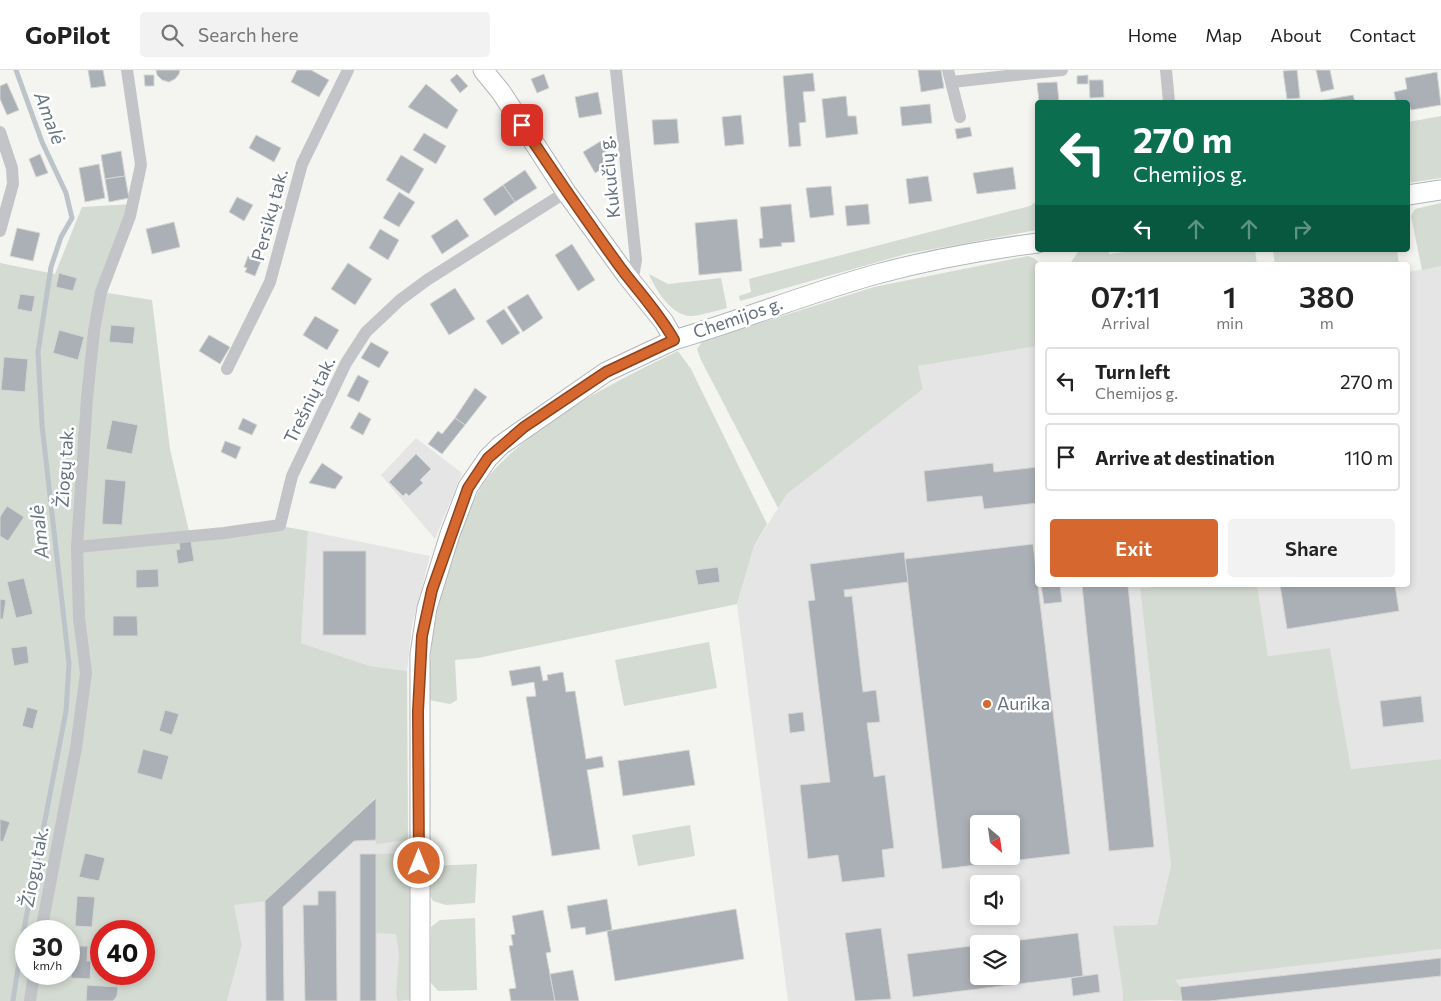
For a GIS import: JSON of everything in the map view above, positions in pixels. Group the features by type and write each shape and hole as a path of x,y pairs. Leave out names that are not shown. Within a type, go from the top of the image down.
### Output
{"street":[{"name":"Žiogų tak.","path":"43,920 76,748 86,673 79,618 77,547 87,398 94,331 101,292 130,216 141,165 127,70"},
{"name":"Persikų tak.","path":"227,369 270,282 302,164 348,70"},
{"name":"Chemijos g.","path":"483,70 501,92 566,192 627,276 664,322 674,340 878,274 958,256 1035,243"},
{"name":"Kukučių g.","path":"616,70 636,260 634,272 627,276"},
{"path":"960,117 950,76 1062,70"},
{"path":"1167,70 1169,100"},
{"path":"0,132 12,168 13,184 0,231"},
{"path":"1410,195 1441,190"},
{"name":"Trešnių tak.","path":"77,547 224,533 280,525 292,476 346,363 366,332 400,300 426,280 566,192"},
{"path":"420,1001 420,654 427,608 450,534 468,488 477,472 502,445 606,372 674,340"},
{"path":"30,1001 32,985"}],"shaded area":[{"path":"1441,116 1441,178 1410,183 1410,122"},
{"path":"1035,202 1035,230 906,254 740,301 739,296 751,292 749,279 1030,206"},
{"path":"1441,203 1441,266 1422,270 1411,216 1415,209"},
{"path":"133,204 101,292 152,300 170,449 190,536 286,527 308,531 301,643 370,666 407,671 408,840 376,844 375,798 265,901 234,905 242,945 227,1001 0,1001 0,263 55,274 82,207"},
{"path":"1078,252 1109,252 1109,254 1125,252 1255,252 1257,262 1071,262"},
{"path":"1273,252 1397,252 1399,262 1275,262"},
{"path":"1028,256 1034,258 1038,262 1035,262 1035,346 918,366 923,389 787,494 778,508 697,349 703,341 874,287"},
{"path":"1441,266 1441,759 1351,769 1330,648 1268,656 1257,587 1410,587 1410,272"},
{"path":"649,274 668,284 721,278 727,308 692,316 678,312 665,301"},
{"path":"1035,346 1035,587 1154,587 1140,588 1171,866 1157,925 1123,992 1123,1001 788,1001 737,604 754,546 787,494 923,389 918,366"},
{"path":"678,351 691,369 767,524 754,546 737,604 478,658 455,660 457,700 450,704 429,700 433,633 441,594 468,514 488,477 514,451 557,417 605,388"},
{"path":"416,438 462,473 435,539 381,475"},
{"path":"308,531 430,556 412,625 407,671 370,666 301,643"},
{"path":"1257,587 1268,656 1330,648 1351,769 1441,759 1441,949 1175,980 1180,987 1181,1000 1123,1001 1113,926 1157,925 1171,866 1140,588"},
{"path":"709,642 717,688 624,706 615,660"},
{"path":"407,770 411,1001 227,1001 242,945 234,905 376,798"},
{"path":"690,825 695,856 638,866 632,835"},
{"path":"402,853 409,856 411,999 398,1001 396,995 399,955 396,934 376,933 376,854"},
{"path":"477,864 475,903 446,905 433,901 430,895 431,866"},
{"path":"475,918 477,990 438,991 430,982 431,927 440,920"},
{"path":"1441,949 1441,1001 1170,1001 1181,999 1174,980"}],"building":[{"path":"88,70 103,70 106,86 91,88"},
{"path":"156,70 180,70 175,79 169,82 162,80 157,75"},
{"path":"297,70 311,70 329,80 319,97 291,82"},
{"path":"918,70 941,70 944,88 921,92"},
{"path":"1297,70 1300,98 1287,99 1283,71"},
{"path":"1316,70 1330,70 1334,89 1321,92"},
{"path":"1437,72 1441,105 1411,110 1410,100 1396,100 1394,92 1407,89 1405,78"},
{"path":"813,73 815,91 803,92 806,122 799,123 801,146 789,147 783,76"},
{"path":"457,74 468,86 460,93 450,80"},
{"path":"544,74 549,88 537,93 531,79"},
{"path":"144,75 154,75 154,86 145,86"},
{"path":"1088,75 1088,84 1077,84 1077,76"},
{"path":"1089,80 1103,80 1104,97 1090,98"},
{"path":"1057,82 1059,100 1039,100 1037,83"},
{"path":"7,83 19,110 7,115 0,99 0,86"},
{"path":"426,84 458,110 447,129 408,107"},
{"path":"598,92 602,114 579,118 575,97"},
{"path":"1353,95 1354,100 1324,100"},
{"path":"846,96 848,116 856,116 858,134 826,138 822,99"},
{"path":"930,104 932,123 902,126 900,107"},
{"path":"741,115 744,144 725,146 722,117"},
{"path":"677,119 679,143 654,145 652,120"},
{"path":"970,127 972,136 957,139 955,129"},
{"path":"424,133 446,146 436,164 413,150"},
{"path":"256,135 281,148 274,162 249,148"},
{"path":"601,141 613,163 595,173 583,152"},
{"path":"121,151 125,176 105,179 101,155"},
{"path":"40,154 48,173 36,177 29,159"},
{"path":"401,155 424,169 409,194 386,180"},
{"path":"99,164 105,198 85,202 79,168"},
{"path":"1013,167 1016,189 977,194 973,173"},
{"path":"525,170 537,188 515,202 503,185"},
{"path":"125,176 129,198 109,202 105,179"},
{"path":"928,176 932,201 909,204 906,179"},
{"path":"503,185 515,202 495,216 483,199"},
{"path":"831,186 834,215 810,218 806,188"},
{"path":"399,192 415,202 399,227 383,218"},
{"path":"237,197 253,205 244,221 229,212"},
{"path":"791,204 795,242 781,243 782,246 760,248 759,239 763,238 760,207"},
{"path":"868,204 870,224 847,226 845,206"},
{"path":"457,219 469,236 442,254 431,236"},
{"path":"737,219 742,271 699,275 695,223"},
{"path":"174,222 180,247 152,254 146,229"},
{"path":"17,228 40,233 33,261 10,256"},
{"path":"380,229 399,240 388,260 369,248"},
{"path":"572,244 595,280 578,291 555,255"},
{"path":"248,256 261,261 255,276 245,272 247,268 244,267"},
{"path":"348,263 372,279 355,305 331,289"},
{"path":"59,273 77,278 73,291 56,287"},
{"path":"455,288 475,319 449,335 430,304"},
{"path":"20,294 35,296 32,312 17,309"},
{"path":"528,294 543,318 523,332 507,307"},
{"path":"504,309 520,333 502,345 486,321"},
{"path":"315,316 339,330 327,350 303,335"},
{"path":"111,325 135,327 133,344 109,342"},
{"path":"59,330 84,337 78,360 53,353"},
{"path":"209,335 230,347 220,364 199,351"},
{"path":"371,342 389,352 379,368 361,358"},
{"path":"4,357 28,359 25,392 1,390"},
{"path":"358,375 369,381 359,402 347,396"},
{"path":"475,388 487,397 465,425 455,418"},
{"path":"359,412 371,419 363,435 350,428"},
{"path":"243,418 257,425 252,435 238,429"},
{"path":"455,418 465,425 442,454 428,444 438,431 442,434"},
{"path":"112,420 138,425 132,454 106,449"},
{"path":"225,441 241,447 236,459 221,452"},
{"path":"416,454 431,469 420,480 423,483 409,496 406,493 403,496 389,482"},
{"path":"322,463 343,477 335,489 309,483"},
{"path":"993,463 994,472 1035,467 1035,503 984,509 982,496 927,502 924,471"},
{"path":"105,479 126,481 122,525 102,524"},
{"path":"7,506 24,517 8,541 0,536 0,517"},
{"path":"191,541 194,561 178,564 176,550 180,549 179,543"},
{"name":"Aurika","path":"1033,544 1035,587 1038,587 1070,854 1020,860 1020,815 970,815 970,865 976,865 942,869 905,559"},
{"path":"323,551 366,551 366,635 323,635"},
{"path":"904,552 908,582 844,590 845,597 852,596 863,692 876,690 880,722 867,723 874,777 885,775 894,848 882,850 885,877 842,882 838,855 808,859 800,785 830,782 808,601 815,600 810,564"},
{"path":"718,567 720,582 698,585 695,570"},
{"path":"158,569 159,587 136,588 136,570"},
{"path":"24,578 33,614 16,618 7,582"},
{"path":"1041,587 1060,587 1062,602 1044,604"},
{"path":"1082,587 1128,587 1154,847 1109,851"},
{"path":"1280,587 1395,587 1399,611 1287,629"},
{"path":"0,599 6,600 3,619 0,619"},
{"path":"113,616 137,616 138,636 113,636"},
{"path":"27,646 29,663 14,666 11,648"},
{"path":"540,666 543,681 548,680 547,675 563,672 566,692 575,691 586,759 602,756 604,767 587,770 600,849 552,856 526,697 536,696 534,682 512,686 509,671"},
{"path":"1421,696 1424,722 1383,727 1380,701"},
{"path":"27,707 38,710 33,729 22,726"},
{"path":"165,710 179,714 172,735 159,731"},
{"path":"803,712 805,731 790,733 788,714"},
{"path":"143,749 169,756 162,780 137,773"},
{"path":"689,750 695,785 623,796 618,761"},
{"path":"376,798 376,840 354,841 283,907 284,1001 266,1001 265,901"},
{"path":"0,819 10,822 3,842 0,841"},
{"path":"85,853 105,858 99,881 79,877"},
{"path":"360,854 376,854 376,1001 360,1001"},
{"path":"318,891 336,891 337,1001 305,1001 303,905 318,905"},
{"path":"77,896 95,897 93,920 90,920 90,927 80,926 80,920 75,920"},
{"path":"607,899 612,930 586,935 585,927 571,929 567,906"},
{"path":"736,909 744,959 615,981 607,931"},
{"path":"543,910 551,952 546,953 555,1001 511,1001 509,989 516,988 509,946 513,945 511,935 515,934 512,916"},
{"path":"881,928 891,999 855,1001 845,933"},
{"path":"1078,933 1083,976 1020,984 1020,940"},
{"path":"80,946 88,946 87,961 90,961 90,979 80,978"},
{"path":"970,946 970,985 1010,985 913,997 907,954"},
{"path":"1441,958 1441,976 1209,1001 1182,1001 1180,987"},
{"path":"573,970 579,1001 555,1001 550,974"},
{"path":"1098,974 1100,992 1073,996 1071,978"},
{"path":"87,985 118,987 117,996 113,1001 86,1001"}],"waterway":[{"name":"Amalė","path":"13,1001 23,934 66,711 69,664 42,425 38,352 51,267 61,237 72,218 66,193 42,142 16,70"}],"place":[{"name":"Aurika","path":"987,704"}],"route":[{"path":"419,863 418,711 422,636 432,590 450,534 468,488 488,458 524,427 606,372 674,340 664,322 627,276 566,192 522,125"}]}
